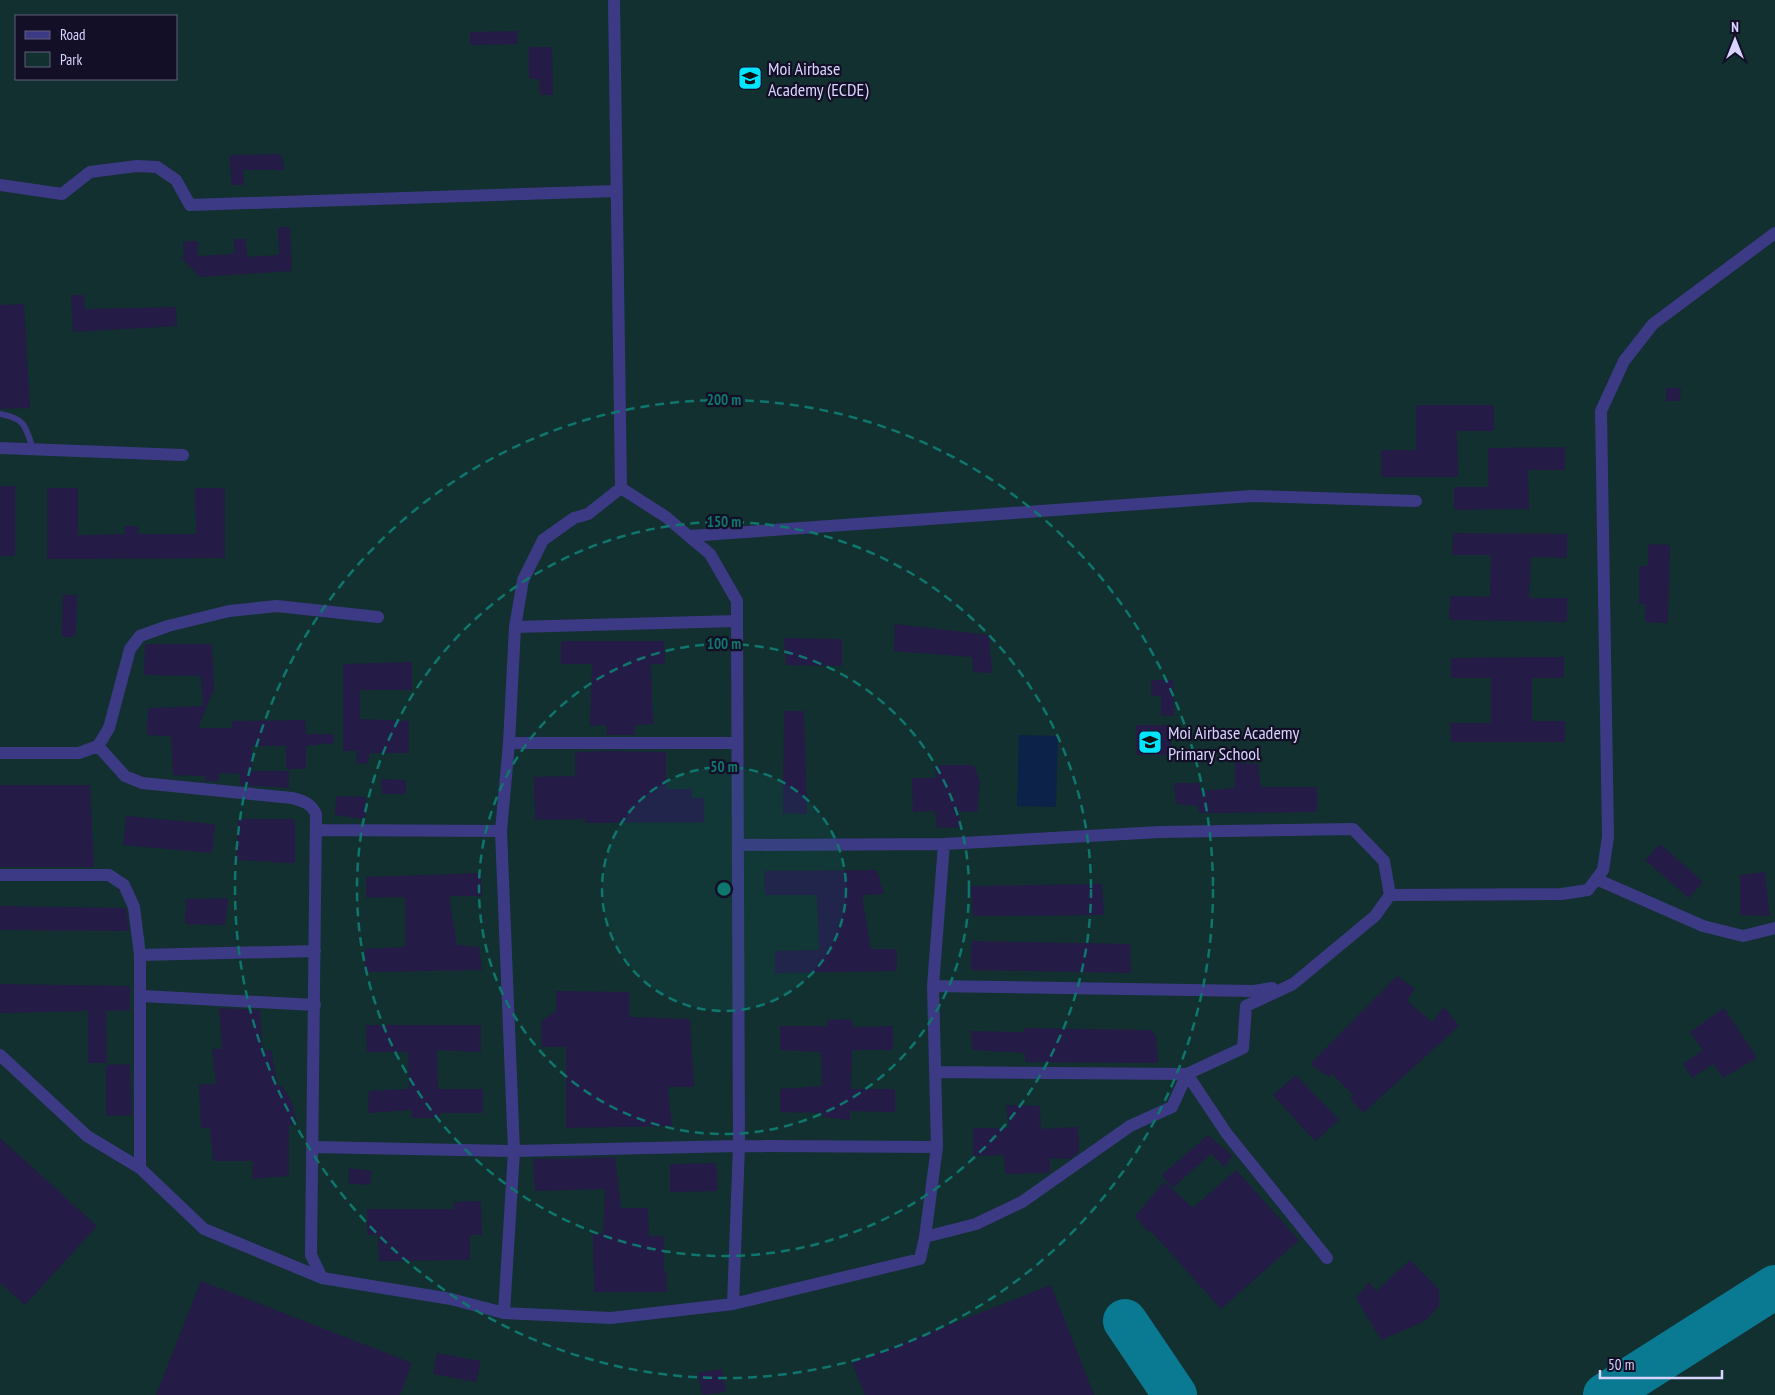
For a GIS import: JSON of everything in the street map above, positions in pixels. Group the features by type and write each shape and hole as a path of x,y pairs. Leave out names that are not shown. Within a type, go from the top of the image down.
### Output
{"street":[{"path":"614,0 621,488"},
{"path":"0,185 62,194 90,172 137,166 157,168 176,180 190,205 616,191"},
{"path":"1390,896 1562,894 1588,890 1603,870 1608,837 1601,411 1624,361 1653,324 1775,233"},
{"path":"0,448 184,455"},
{"path":"621,488 666,517 710,554 737,601 739,1146 733,1304"},
{"path":"504,1313 514,1151 501,831 509,743 515,627 524,580 543,540 574,518 588,514 621,488"},
{"path":"689,536 1252,496 1416,501"},
{"path":"0,753 79,753 98,746 109,728 130,649 140,636 168,626 230,611 277,606 378,617"},
{"path":"515,627 737,621"},
{"path":"509,743 737,743"},
{"path":"98,746 125,776 142,783 304,801 312,806 316,814 316,951 311,1255 322,1278"},
{"path":"317,830 501,831"},
{"path":"738,845 944,844 1160,832 1353,830 1384,861 1390,896 1375,916 1294,984 1246,1006 1243,1048 1187,1074 935,1072"},
{"path":"0,1055 87,1136 140,1168 204,1230 322,1278 451,1299 504,1313 611,1318 733,1304 920,1260 925,1237 937,1147 932,986 944,844"},
{"path":"0,875 109,875 124,886 134,907 140,955 142,996 140,1168"},
{"path":"1596,879 1703,926 1743,936 1775,928"},
{"path":"140,955 316,951"},
{"path":"932,986 1254,992 1294,984"},
{"path":"142,996 315,1005"},
{"path":"925,1237 976,1224 1022,1202 1130,1126 1172,1108 1187,1074"},
{"path":"1187,1074 1227,1134 1327,1258"},
{"path":"312,1147 514,1151 739,1146 937,1147"}],"lane":[{"path":"0,414 20,420 25,424 33,449"}],"green space":[{"path":"0,0 1775,0 1775,1395 0,1395"}],"water":[{"path":"1019,735 1058,736 1056,807 1017,806"}],"building":[{"path":"517,31 518,44 470,45 470,32"},
{"path":"529,47 552,47 553,95 540,95 539,79 529,79"},
{"path":"281,154 285,170 243,170 244,185 231,185 230,155"},
{"path":"278,227 290,227 292,271 200,277 180,257 184,257 183,242 198,241 198,256 234,254 234,239 246,239 247,257 279,255"},
{"path":"71,295 84,295 85,309 176,307 177,326 73,332"},
{"path":"24,304 30,408 0,409 0,305"},
{"path":"1666,388 1681,388 1680,401 1666,401"},
{"path":"1416,405 1494,405 1494,431 1457,431 1458,477 1381,477 1381,450 1416,450"},
{"path":"1565,447 1565,470 1528,470 1529,509 1454,510 1454,487 1488,487 1488,448"},
{"path":"0,486 15,486 15,556 0,556"},
{"path":"47,488 78,488 78,535 125,534 124,526 138,526 138,534 196,534 195,488 225,488 225,558 47,559"},
{"path":"1453,533 1567,534 1567,558 1531,557 1529,598 1567,598 1567,622 1449,620 1450,596 1490,597 1491,555 1452,555"},
{"path":"1648,544 1670,545 1668,623 1645,622 1645,604 1639,604 1639,566 1648,566"},
{"path":"63,595 77,595 76,634 71,637 62,637"},
{"path":"895,624 989,635 992,673 973,672 972,657 894,651"},
{"path":"784,638 842,639 842,666 786,665"},
{"path":"561,641 664,641 665,664 651,664 653,724 635,725 635,735 607,735 606,725 590,726 592,664 561,664"},
{"path":"145,644 212,644 214,689 198,728 232,728 232,721 305,720 306,734 334,734 334,743 306,746 306,769 286,769 286,746 252,746 252,771 289,771 289,788 240,785 240,774 219,773 218,782 205,781 205,776 173,775 171,736 147,735 148,708 203,706 201,676 144,675"},
{"path":"1564,657 1564,678 1532,678 1532,721 1565,721 1565,742 1451,742 1450,723 1491,723 1491,678 1451,678 1451,658"},
{"path":"412,662 412,690 360,690 360,719 409,721 409,753 370,753 368,763 356,764 357,751 343,751 343,664"},
{"path":"1151,680 1173,680 1174,716 1161,716 1161,696 1151,696"},
{"path":"784,711 804,711 807,814 783,813"},
{"path":"1136,725 1170,725 1171,755 1136,755"},
{"path":"575,752 666,752 666,789 692,789 692,798 704,798 704,822 585,823 585,819 535,820 534,777 575,776"},
{"path":"1235,762 1258,764 1261,787 1317,787 1317,812 1199,813 1198,806 1176,804 1174,783 1199,783 1201,791 1235,788"},
{"path":"935,765 974,765 980,782 977,812 958,811 961,827 937,828 935,811 913,812 912,778 936,778"},
{"path":"381,779 406,780 406,794 382,794"},
{"path":"0,785 90,785 94,867 0,867"},
{"path":"336,796 366,797 365,819 335,815"},
{"path":"126,816 215,824 212,853 123,845"},
{"path":"238,819 295,819 295,863 236,860"},
{"path":"1660,844 1703,882 1689,898 1645,860"},
{"path":"877,870 884,894 862,895 871,949 897,949 897,971 775,973 775,951 819,950 817,895 765,895 764,871"},
{"path":"1765,872 1770,916 1740,915 1740,875"},
{"path":"481,873 482,896 449,896 457,945 479,947 482,970 365,972 365,949 405,947 405,897 366,898 366,877"},
{"path":"1102,884 1104,915 973,916 971,886"},
{"path":"228,898 225,925 185,924 186,899"},
{"path":"0,906 126,908 129,931 0,930"},
{"path":"971,941 1130,944 1131,973 971,970"},
{"path":"1397,976 1415,989 1407,1001 1432,1022 1444,1007 1459,1026 1363,1113 1350,1098 1353,1095 1332,1074 1329,1077 1310,1064"},
{"path":"0,984 130,986 130,1010 106,1011 107,1063 88,1063 88,1011 0,1013"},
{"path":"556,991 629,992 629,1017 690,1019 694,1087 668,1087 672,1126 566,1128 566,1047 542,1047 541,1021 556,1011"},
{"path":"219,1008 260,1010 262,1050 271,1050 278,1086 282,1086 292,1102 297,1124 289,1125 289,1176 252,1179 253,1161 213,1161 210,1127 201,1129 199,1084 216,1084 212,1049 222,1049"},
{"path":"1724,1008 1757,1058 1723,1078 1713,1064 1692,1078 1683,1064 1703,1050 1690,1032"},
{"path":"851,1019 853,1027 893,1026 893,1050 852,1050 851,1089 895,1089 895,1112 850,1111 850,1120 823,1117 823,1113 780,1112 780,1089 822,1086 821,1052 780,1050 780,1026 827,1026 827,1020"},
{"path":"366,1025 481,1025 481,1052 437,1050 438,1089 483,1089 483,1113 440,1113 440,1118 412,1118 411,1110 368,1113 369,1091 409,1089 408,1052 367,1052"},
{"path":"1024,1028 1151,1030 1156,1037 1158,1063 1025,1062 1025,1053 972,1050 971,1031 1024,1032"},
{"path":"130,1064 132,1115 106,1116 106,1065"},
{"path":"1296,1075 1339,1120 1315,1141 1273,1095"},
{"path":"1006,1105 1040,1106 1041,1129 1078,1127 1079,1152 1070,1159 1050,1158 1050,1173 1005,1174 1004,1155 973,1156 973,1128 1009,1128"},
{"path":"1208,1135 1232,1155 1225,1167 1211,1154 1172,1188 1162,1175"},
{"path":"0,1138 97,1226 25,1305 0,1283"},
{"path":"615,1157 621,1208 648,1208 649,1236 664,1236 664,1271 667,1271 667,1292 594,1292 593,1234 603,1234 605,1189 535,1191 533,1159"},
{"path":"716,1163 718,1191 670,1192 670,1164"},
{"path":"349,1168 372,1171 370,1185 348,1183"},
{"path":"1236,1170 1299,1240 1221,1309 1150,1230 1148,1232 1135,1216 1164,1182 1193,1208"},
{"path":"481,1201 482,1235 470,1235 470,1260 379,1261 378,1235 367,1235 367,1209 454,1209 454,1202"},
{"path":"1410,1260 1439,1290 1439,1306 1425,1321 1381,1340 1356,1298 1369,1282 1376,1291"},
{"path":"201,1281 412,1363 400,1395 156,1395"},
{"path":"1051,1285 1094,1395 865,1395 852,1363"},
{"path":"437,1353 481,1361 476,1382 433,1374"},
{"path":"722,1369 726,1392 702,1395 698,1373"}],"taxiway":[{"path":"1605,1395 1775,1287"},
{"path":"1125,1321 1175,1395"}],"place":[{"name":"Moi Airbase Academy (ECDE)","path":"750,78"},
{"name":"Moi Airbase Academy Primary School","path":"1150,742"}]}
